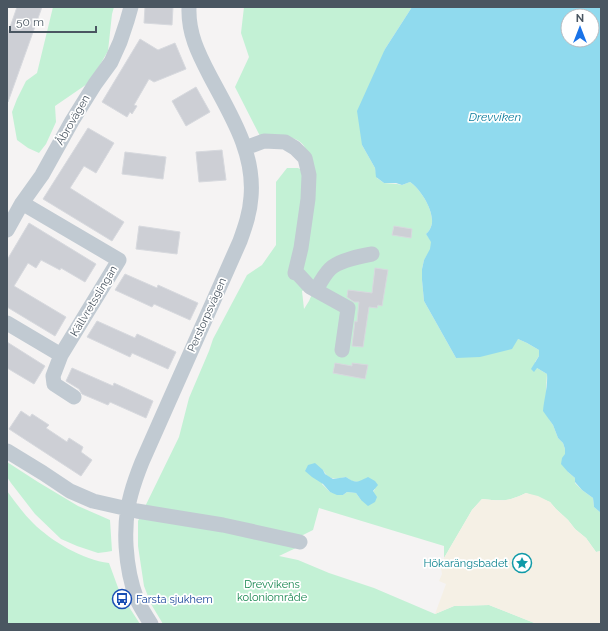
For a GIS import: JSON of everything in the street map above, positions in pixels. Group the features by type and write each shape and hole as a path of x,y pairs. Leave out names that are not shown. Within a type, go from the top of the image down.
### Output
{"street":[{"name":"Åbrovägen","path":"7,230 95,84 112,62 131,7"},
{"name":"Perstorpsvägen","path":"151,624 138,601 131,581 126,530 128,509 135,481 142,462 240,241 247,219 251,198 250,169 245,148 235,123 208,74 195,46 190,30 189,7"},
{"path":"245,148 264,141 285,142 295,148 305,158 308,174 308,199 301,248 295,273 298,274 310,287 348,308 342,350"},
{"name":"Källvretsslingan","path":"22,203 119,260 61,355 53,376 54,384 74,396"},
{"path":"316,290 325,274 332,267 358,256 372,254"},
{"path":"7,323 61,355"},
{"path":"7,451 70,491 94,502 223,525 300,542"}],"green space":[{"path":"53,7 114,7 108,51 90,82 55,106 56,122 46,144 39,153 28,148 17,140 12,112 26,81 37,73"},
{"name":"Drevvikens koloniområde","path":"244,7 412,7 385,49 362,145 375,168 377,178 384,183 402,185 410,182 419,190 427,203 432,217 432,224 430,230 426,234 431,241 431,249 424,260 422,269 424,301 456,358 518,339 539,350 539,356 535,362 537,368 547,374 546,390 549,419 558,438 563,443 568,472 575,478 575,483 593,498 594,507 601,513 601,551 596,552 586,538 575,529 550,502 526,493 504,500 482,499 472,510 444,558 444,546 319,508 313,530 301,536 298,547 279,556 298,560 329,573 374,588 435,614 454,606 489,605 537,624 163,624 151,604 144,586 138,546 138,521 179,437 189,398 213,339 247,275 262,265 276,245 276,182 287,168 298,168 311,175 307,153 303,145 292,138 260,136 235,87 249,57 241,33","holes":["319,278 309,301 304,309 302,291","323,470 330,478 336,479 346,477 352,481 359,482 375,489 361,500 356,493 347,492 343,495 330,492 322,484"]},
{"path":"7,462 78,506 110,520 112,551 98,553 61,539 35,514 11,483 7,477"},
{"path":"7,491 29,519 40,530 58,543 78,554 109,563 120,593 140,624 7,624"}],"sand":[{"name":"Hökarängsbadet","path":"526,493 538,496 550,502 575,529 586,538 596,552 601,551 601,624 537,624 489,605 454,606 435,614 446,584 439,581 442,574 441,568 444,558 472,510 482,499 504,500"}],"water":[{"name":"Drevviken","path":"412,7 601,7 601,513 594,507 593,498 582,490 575,482 575,478 561,464 562,458 565,454 563,443 558,438 553,425 543,411 547,374 537,368 534,372 531,369 539,356 539,350 518,339 512,349 480,357 456,358 424,301 422,269 424,260 430,249 431,242 426,234 430,230 432,224 430,210 419,190 410,182 402,185 396,183 384,183 376,177 375,168 362,145 357,111 385,49"},
{"path":"315,463 323,470 325,474 333,479 346,477 357,482 368,477 375,481 378,485 373,491 377,497 375,502 368,506 356,493 347,492 343,495 337,495 330,492 323,484 305,471 308,465"}],"building":[{"path":"17,7 42,7 7,102 7,36"},
{"path":"145,7 173,7 172,25 144,23"},
{"path":"140,39 158,50 175,43 186,69 154,82 149,79 134,105 137,106 132,114 130,112 127,117 102,102"},
{"path":"196,87 210,112 186,126 172,101"},
{"path":"88,128 114,143 96,173 84,166 70,188 124,222 112,241 43,199"},
{"path":"222,150 226,180 199,182 196,152"},
{"path":"125,152 166,157 163,179 122,174"},
{"path":"29,223 96,264 85,282 61,268 60,270 41,260 36,268 28,263 14,286 66,317 55,336 7,307 7,260"},
{"path":"139,226 180,232 177,254 136,249"},
{"path":"394,226 412,229 411,238 392,235"},
{"path":"375,268 388,270 382,306 378,305 377,308 369,307 363,347 352,346 359,302 354,302 347,297 348,290 372,293"},
{"path":"125,274 157,288 158,285 198,303 190,320 154,304 152,307 115,290"},
{"path":"97,321 135,338 137,334 176,352 168,369 132,353 130,357 87,337"},
{"path":"7,342 45,366 34,384 7,368"},
{"path":"335,363 352,366 352,363 368,365 365,379 333,373"},
{"path":"72,368 113,386 114,383 153,401 146,418 110,402 108,405 82,394 79,389 66,381"},
{"path":"21,411 30,417 32,414 49,425 46,428 67,442 69,438 83,447 81,452 92,460 81,476 9,429"}],"place":[{"name":"Hökarängsbadet","path":"522,563"},
{"name":"Farsta sjukhem","path":"122,599"}]}
